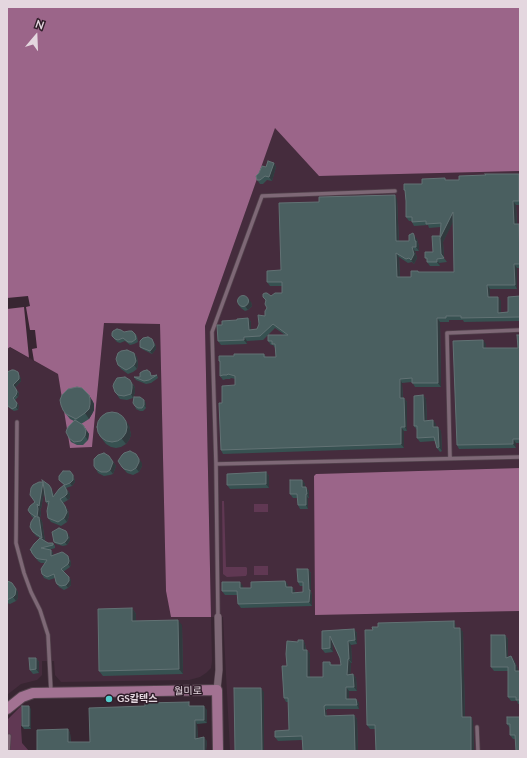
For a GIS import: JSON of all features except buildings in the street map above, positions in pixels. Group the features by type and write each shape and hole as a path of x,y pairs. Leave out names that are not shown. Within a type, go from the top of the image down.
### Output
{"main road":[{"name":"월미로","path":"7,709 22,697 33,693 217,690"},
{"path":"217,690 218,751"}],"street":[{"path":"217,690 219,670 218,617"}],"lane":[{"path":"218,617 216,464 212,332 262,196 395,191"},
{"path":"450,458 447,333 520,330"},
{"path":"17,422 16,543 24,573 40,610 48,635 51,693"},
{"path":"216,464 520,457"},
{"path":"477,728 478,751"},
{"path":"8,751 9,736"}],"shaded area":[{"path":"7,7 520,7 520,171 319,176 275,128 205,326 211,617 171,617 166,591 160,324 104,323 92,447 70,448 58,374 10,347 7,349"},
{"path":"275,127 319,176 520,171 520,468 316,474 314,476 315,615 520,611 520,751 230,751 223,617 211,617 205,326"},
{"path":"104,323 160,324 166,591 172,617 211,617 211,668 200,677 189,680 61,682 55,675 54,661 42,661 42,675 37,680 21,684 7,695 7,349 9,347 58,374 70,448 92,447"},
{"path":"520,468 520,611 315,615 314,476 316,474"},
{"path":"222,501 224,501 226,567 246,567 246,576 227,577 223,574"},
{"path":"254,504 268,504 268,512 254,512"},
{"path":"254,566 268,566 268,575 254,575"},
{"path":"22,705 22,743 29,751 7,751 7,720"}],"pier":[{"path":"28,296 30,306 26,307 30,330 35,330 37,348 32,349 34,361 29,358 24,307 7,309 7,298"}],"place":[{"name":"GS칼텍스","path":"109,699"}]}
